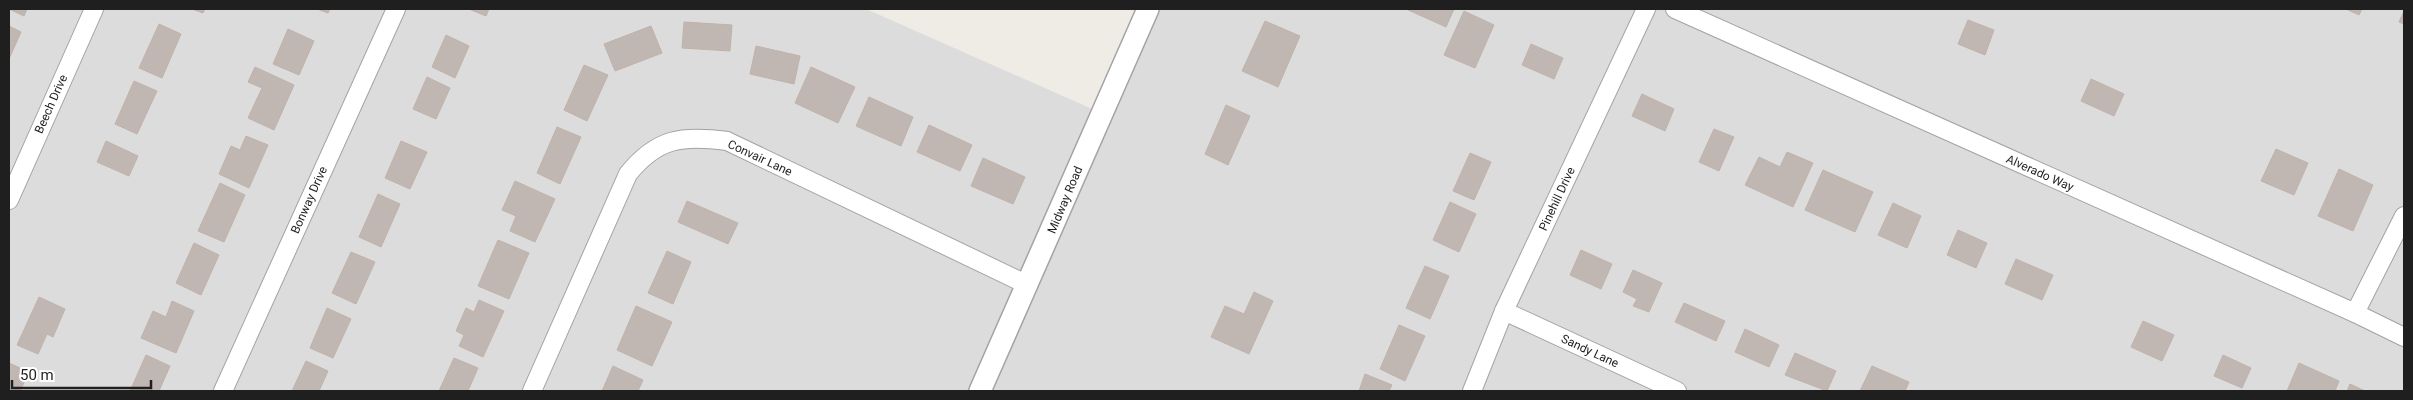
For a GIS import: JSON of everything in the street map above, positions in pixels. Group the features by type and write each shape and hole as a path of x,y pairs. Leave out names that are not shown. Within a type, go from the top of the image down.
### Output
{"street":[{"name":"Beech Drive","path":"9,200 94,9"},
{"name":"Bonway Drive","path":"223,391 396,9"},
{"name":"Midway Road","path":"980,391 1148,9"},
{"name":"Pinehill Drive","path":"1472,391 1504,311 1646,9"},
{"name":"Alverado Way","path":"1675,9 2355,313 2404,337"},
{"name":"Convair Lane","path":"532,391 628,174 641,158 655,147 676,140 702,138 727,141 1028,285"},
{"path":"2355,313 2404,216"},
{"name":"Sandy Lane","path":"1504,311 1677,391"}],"shaded area":[{"path":"9,9 866,9 1099,112 1142,9 2404,9 2404,391 9,391"}],"building":[{"path":"9,9 27,9 24,16"},
{"path":"192,9 205,9 203,13"},
{"path":"317,9 330,9 328,13"},
{"path":"469,9 489,9 486,16"},
{"path":"1406,9 1454,9 1446,27"},
{"path":"2346,9 2362,9 2359,15"},
{"path":"1464,11 1494,25 1475,68 1444,55"},
{"path":"2404,11 2404,24 2399,22"},
{"path":"1968,20 1994,30 1985,55 1958,44"},
{"path":"1265,21 1300,36 1278,87 1242,71"},
{"path":"684,22 732,25 730,51 682,48"},
{"path":"159,24 181,34 162,78 139,68"},
{"path":"9,26 21,32 9,59"},
{"path":"651,26 662,53 615,71 604,44"},
{"path":"288,29 314,41 299,75 273,64"},
{"path":"446,35 469,46 455,78 432,67"},
{"path":"1531,44 1563,58 1554,79 1522,65"},
{"path":"756,46 800,56 794,84 750,74"},
{"path":"584,65 608,75 587,121 564,110"},
{"path":"255,67 294,85 274,130 248,118 262,88 248,82"},
{"path":"811,67 855,87 838,123 795,103"},
{"path":"427,77 450,88 436,119 413,109"},
{"path":"2091,79 2124,94 2114,116 2081,101"},
{"path":"134,81 157,91 137,134 115,124"},
{"path":"1642,94 1674,109 1665,131 1632,116"},
{"path":"869,97 913,117 901,146 856,126"},
{"path":"1226,105 1250,116 1228,165 1205,154"},
{"path":"929,125 972,145 960,171 917,152"},
{"path":"557,127 581,137 560,184 537,173"},
{"path":"1714,129 1734,137 1719,171 1699,162"},
{"path":"246,136 268,145 249,188 219,174 231,146 240,150"},
{"path":"106,141 138,156 129,176 97,162"},
{"path":"401,141 427,152 410,189 385,178"},
{"path":"2276,149 2308,163 2294,195 2261,181"},
{"path":"1787,152 1813,163 1793,207 1745,185 1759,157 1780,167"},
{"path":"1470,153 1491,162 1474,200 1453,191"},
{"path":"983,158 1025,177 1013,204 971,186"},
{"path":"2339,169 2373,185 2353,231 2318,216"},
{"path":"1823,170 1873,192 1855,232 1805,210"},
{"path":"515,181 555,199 535,242 510,231 516,216 502,210"},
{"path":"220,183 245,195 224,242 198,231"},
{"path":"378,194 400,204 381,247 359,237"},
{"path":"687,201 738,223 728,244 678,222"},
{"path":"1450,202 1476,214 1459,252 1433,240"},
{"path":"1893,203 1921,216 1907,248 1878,235"},
{"path":"1958,230 1987,243 1976,268 1947,255"},
{"path":"498,240 529,253 509,299 478,286"},
{"path":"194,243 219,255 201,295 176,283"},
{"path":"1581,250 1612,264 1601,289 1570,275"},
{"path":"667,251 691,262 673,304 648,293"},
{"path":"351,252 375,262 356,304 332,293"},
{"path":"2016,259 2053,275 2042,300 2005,284"},
{"path":"1425,266 1449,276 1430,319 1406,308"},
{"path":"1633,270 1662,283 1649,312 1633,306 1637,299 1623,292"},
{"path":"1254,292 1273,301 1249,354 1211,337 1225,306 1244,314"},
{"path":"39,297 65,309 53,337 47,334 38,354 17,345"},
{"path":"479,300 504,311 483,357 459,346 464,335 456,331 466,308 474,312"},
{"path":"172,301 194,311 176,353 141,338 153,311 166,317"},
{"path":"1684,303 1725,321 1716,341 1675,322"},
{"path":"636,306 672,322 652,366 617,350"},
{"path":"327,308 351,319 333,358 310,348"},
{"path":"2143,321 2174,335 2162,361 2131,347"},
{"path":"1399,325 1425,336 1405,381 1380,369"},
{"path":"1745,329 1779,345 1769,367 1735,352"},
{"path":"1795,353 1836,371 1827,391 1785,375"},
{"path":"146,355 170,366 159,391 130,391"},
{"path":"2223,355 2251,368 2242,388 2214,376"},
{"path":"454,358 478,368 468,391 439,391"},
{"path":"306,361 328,371 319,391 292,391"},
{"path":"9,363 29,372 20,391 9,391"},
{"path":"2299,363 2339,381 2335,391 2287,391"},
{"path":"613,366 643,380 638,391 602,391"},
{"path":"1872,366 1909,382 1905,391 1860,391"},
{"path":"1365,374 1392,385 1389,391 1359,391"},
{"path":"2350,384 2365,391 2347,391"}]}
